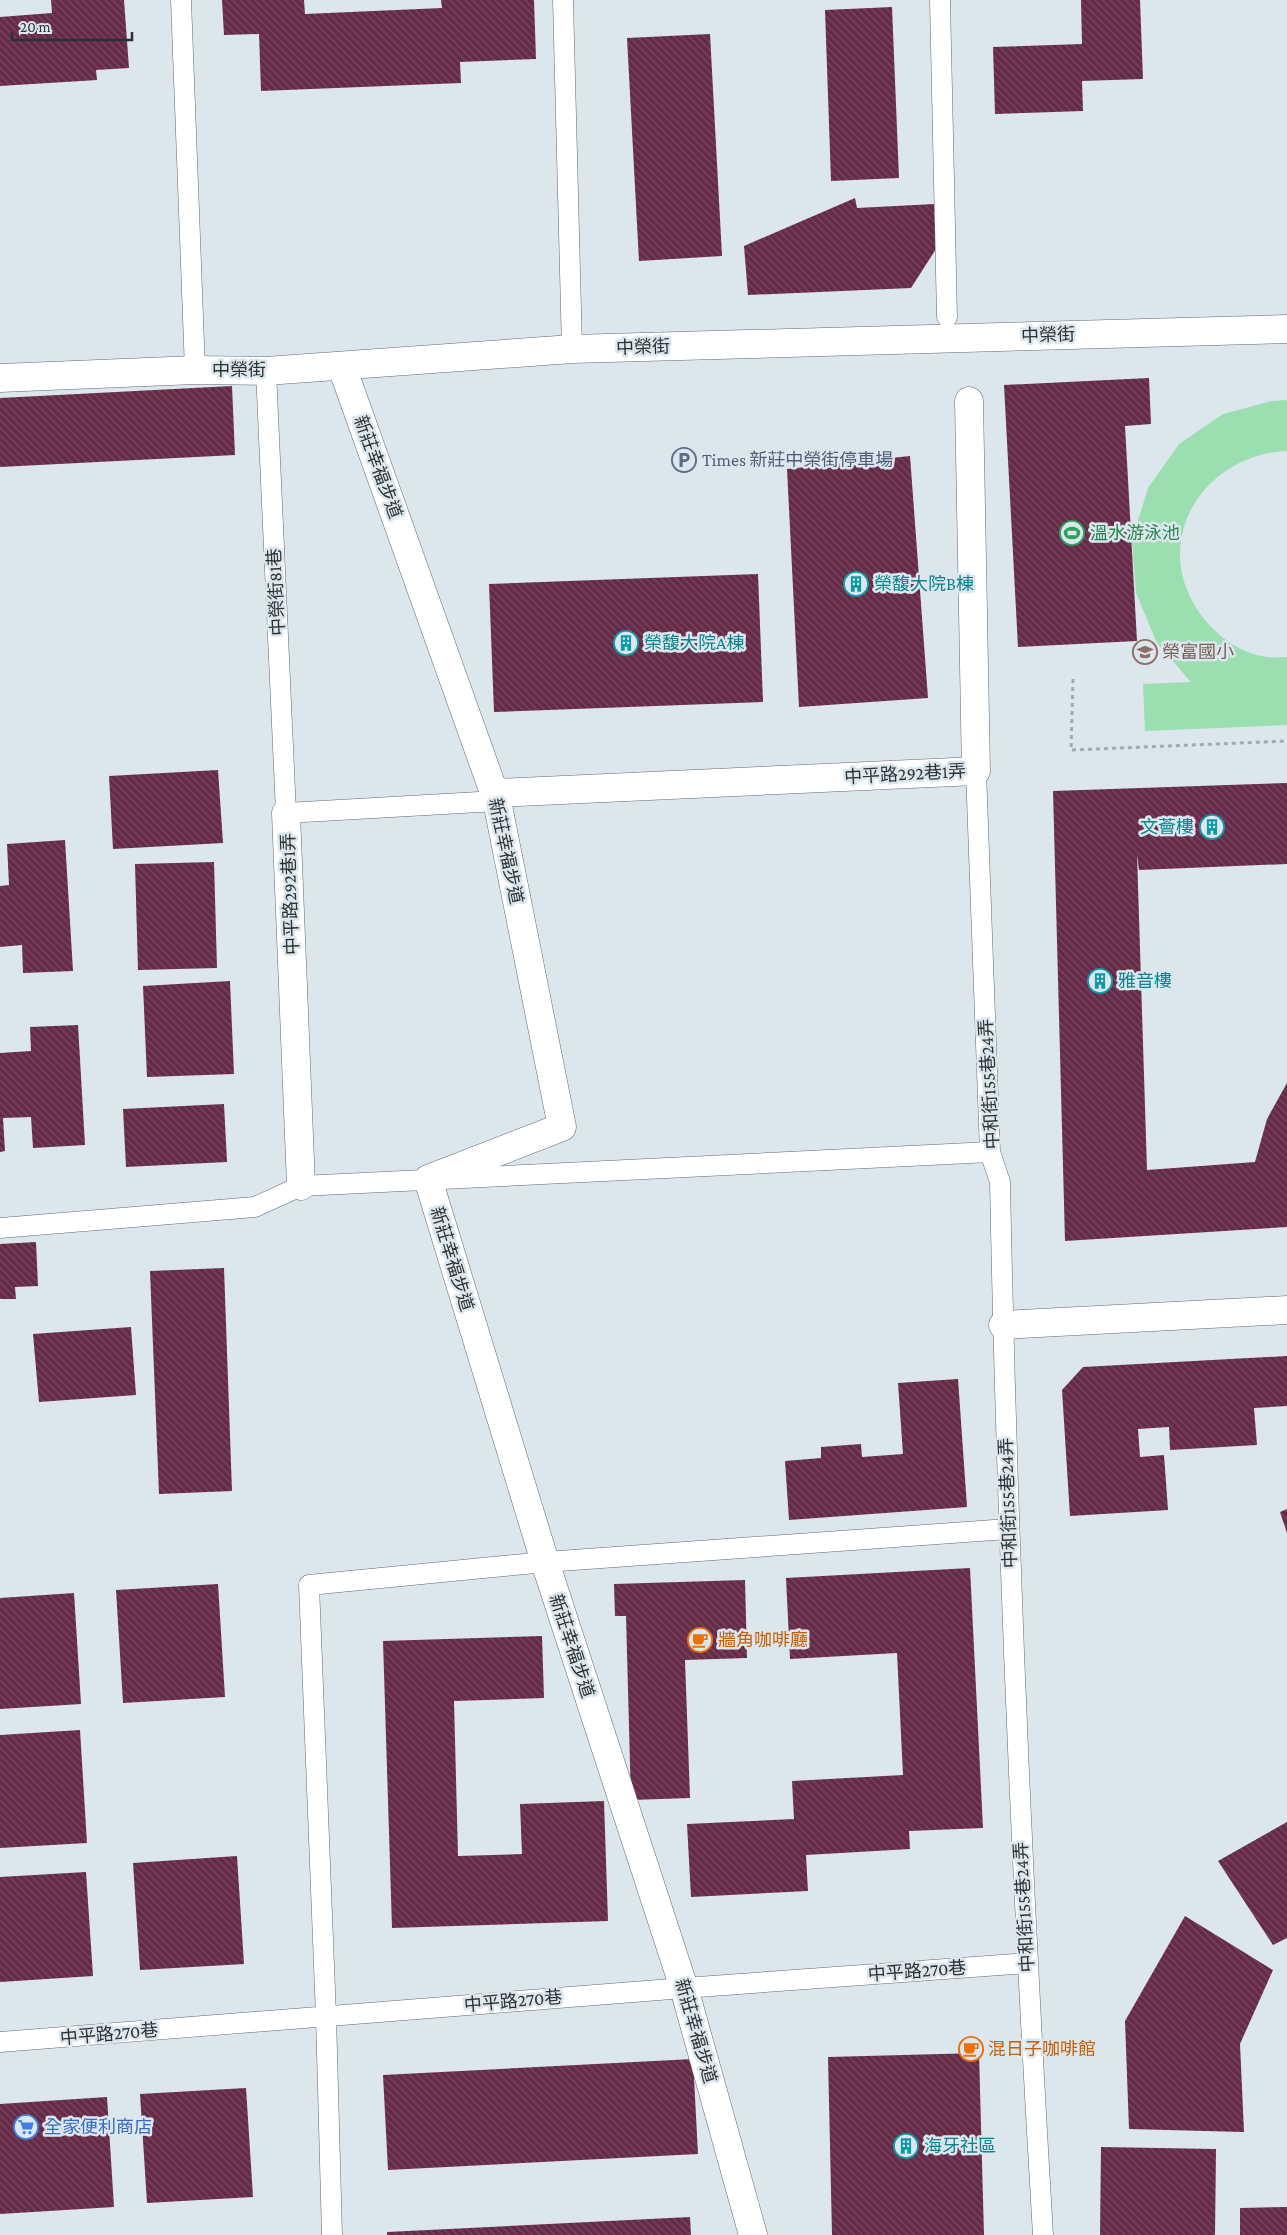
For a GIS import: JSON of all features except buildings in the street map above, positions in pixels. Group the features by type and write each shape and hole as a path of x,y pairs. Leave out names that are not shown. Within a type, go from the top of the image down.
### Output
{"street":[{"name":"中榮街","path":"0,378 195,370 266,371 572,349 1287,329"},
{"name":"新莊幸福步道","path":"342,367 496,797 562,1127 428,1179 545,1562 684,1988 753,2235"},
{"name":"中平路292巷1弄","path":"496,797 976,771 969,401"},
{"name":"中平路292巷1弄","path":"286,813 301,1186"},
{"path":"1003,1325 1287,1310"}],"lane":[{"path":"181,0 195,370"},
{"path":"563,0 572,349"},
{"path":"940,0 947,317"},
{"name":"中榮街81巷","path":"266,371 286,813"},
{"name":"中和街155巷24弄","path":"976,771 990,1152 1000,1182 1008,1529 1026,1963 1043,2235"},
{"name":"中平路292巷1弄","path":"286,813 496,797"},
{"path":"0,1228 255,1207 301,1186 990,1152"},
{"path":"332,2235 326,2016 309,1585 545,1562 1008,1529"},
{"name":"中平路270巷","path":"0,2042 1026,1963"}],"path":[{"path":"1072,680 1071,750 1287,741"}],"green space":[{"path":"1287,400 1287,451 1266,454 1246,460 1212,482 1198,498 1188,515 1182,535 1180,557 1182,574 1196,608 1220,635 1235,646 1251,653 1270,657 1287,657 1287,725 1145,731 1143,684 1191,682 1157,643 1136,593 1132,540 1148,488 1179,444 1223,414 1272,401"}],"place":[{"name":"Times 新莊中榮街停車場","path":"684,460"},
{"name":"溫水游泳池","path":"1072,533"},
{"name":"榮馥大院B棟","path":"856,584"},
{"name":"榮馥大院A棟","path":"626,643"},
{"name":"榮富國小","path":"1145,652"},
{"name":"文薈樓","path":"1212,827"},
{"name":"雅音樓","path":"1100,981"},
{"name":"牆角咖啡廳","path":"700,1640"},
{"name":"混日子咖啡館","path":"971,2049"},
{"name":"全家便利商店","path":"26,2127"},
{"name":"海牙社區","path":"906,2146"}]}
